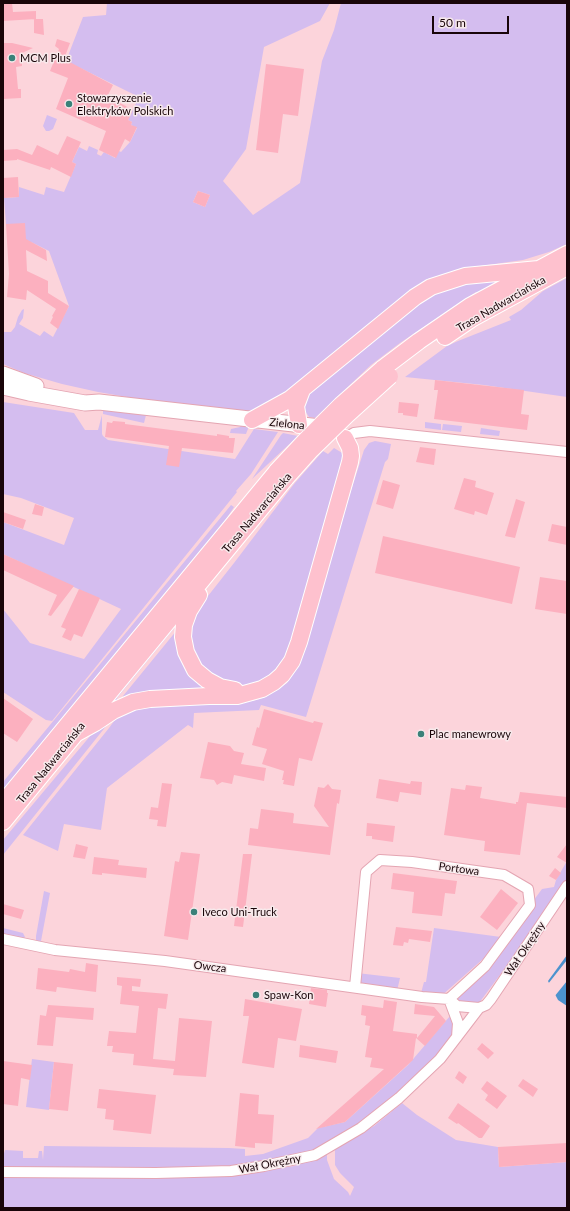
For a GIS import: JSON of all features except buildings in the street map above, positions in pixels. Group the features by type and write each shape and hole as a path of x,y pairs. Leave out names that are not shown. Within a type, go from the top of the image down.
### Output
{"main road":[{"name":"Trasa Nadwarciańska","path":"3,803 281,475 311,450 419,341 470,306 539,269 562,263"},
{"name":"Trasa Nadwarciańska","path":"386,373 562,263"},
{"path":"252,420 284,403 302,390 415,297 431,287 454,279 470,276 539,269"},
{"path":"299,425 296,406 302,390"},
{"path":"75,734 113,711 133,702 150,698 237,696 262,689 278,678 288,666 297,648 350,462 350,448 345,438"},
{"name":"Trasa Nadwarciańska","path":"3,822 224,553 281,475"},
{"path":"224,553 189,611 184,625 184,644 192,664 207,680 220,687 247,693"}],"street":[{"path":"3,374 37,386 84,396 99,402"},
{"name":"Zielona","path":"3,387 86,403 99,402 327,428 345,438"},
{"path":"345,438 354,433 370,431 567,452"},
{"name":"Portowa","path":"355,987 366,872 380,860 412,862 504,875 528,889 530,905 485,966 449,999"},
{"name":"Wał Okrężny","path":"3,1172 156,1173 231,1171 264,1166 315,1155 361,1128 399,1098 440,1059 479,1008 486,1005 491,999 567,886"},
{"name":"Owcza","path":"3,939 55,950 172,962 449,999"},
{"path":"449,999 457,1006 479,1008"},
{"path":"449,999 458,1023 457,1037"}],"shaded area":[{"path":"107,3 330,3 320,21 264,47 246,149 223,181 253,215 300,183 322,61 334,30 341,3 567,3 567,244 549,252 523,260 459,269 433,278 281,398 264,408 247,411 174,405 98,392 62,384 24,373 3,364 3,332 11,332 15,327 22,310 24,309 23,318 19,324 40,336 44,331 53,337 69,306 49,251 31,242 29,245 6,224 4,198 19,197 19,187 44,195 46,187 64,192 76,164 72,162 79,147 87,151 89,146 98,150 97,154 101,156 104,152 115,158 119,151 121,152 130,142 137,128 131,125 132,122 128,120 139,97 66,61 83,17 106,15","holes":["198,191 210,195 205,207 193,202"]},
{"path":"47,115 57,119 53,129 49,131 46,131 43,126"},
{"path":"495,278 495,282 478,293 476,292 400,343 371,365 315,418 309,417 301,405 303,398 411,307 448,287"},
{"path":"567,278 567,397 484,385 405,377 447,346 511,320 509,317 521,310 543,291"},
{"path":"3,402 74,413 85,430 98,430 102,415 102,434 108,440 235,459 254,429 278,432 251,474 236,491 237,492 52,721 46,720 3,692 3,609 30,643 84,659 121,609 3,554 3,522 64,545 74,518 21,498 3,494"},
{"path":"103,408 146,415 144,423 103,414"},
{"path":"425,422 441,424 441,430 425,428"},
{"path":"443,424 462,426 461,432 442,430"},
{"path":"241,425 249,426 246,434 230,433 231,429 240,427"},
{"path":"481,428 500,431 499,436 480,434"},
{"path":"283,433 298,436 252,479 281,435"},
{"path":"375,441 391,444 388,459 385,462 306,717 261,705 259,710 194,713 193,728 188,725 107,788 101,830 64,824 58,851 23,835 117,717 125,712 141,707 252,701 266,697 287,683 308,639 364,450 369,443"},
{"path":"334,448 344,454 286,660 278,669 263,681 244,685 219,681 201,667 193,652 189,636 197,613 204,601 294,484 323,451 328,454"},
{"path":"231,505 234,507 217,533 3,795 3,782"},
{"path":"182,615 180,621 117,698 118,703 104,710"},
{"path":"177,630 215,691 124,700 123,696"},
{"path":"119,713 107,725 3,855 3,840 101,723"},
{"path":"567,861 567,882 541,920 479,1003 463,1005 449,999 485,966 542,889 554,887 556,880"},
{"path":"44,891 50,893 42,941 40,944 36,940 36,936"},
{"path":"3,928 23,933 25,937 23,939 3,935"},
{"path":"434,928 501,937 483,959 440,997 421,993 424,982 426,982"},
{"path":"357,973 400,978 397,991 356,984"},
{"path":"450,1016 455,1034 440,1059 361,1125 318,1149 277,1162 248,1166 44,1170 3,1169 3,1157 5,1150 23,1151 23,1158 38,1158 39,1151 42,1151 43,1160 44,1146 229,1148 245,1149 245,1156 263,1154 308,1138 318,1128 345,1122 408,1065"},
{"path":"32,1059 54,1062 49,1110 26,1107"},
{"path":"402,1103 417,1115 456,1140 498,1147 499,1167 567,1162 567,1208 3,1208 3,1176 246,1173 294,1166 327,1154 327,1160 334,1179 348,1192 350,1196 354,1187 340,1173 335,1165 335,1150 339,1145 374,1126"}],"water":[{"path":"567,955 567,1006 558,1000 548,981"}],"pier":[{"path":"567,960 567,981 554,997 548,984"}],"place":[{"name":"MCM Plus","path":"12,58"},
{"name":"Stowarzyszenie Elektryków Polskich","path":"69,104"},
{"name":"Plac manewrowy","path":"421,734"},
{"name":"Iveco Uni-Truck","path":"194,912"},
{"name":"Spaw-Kon","path":"256,995"}]}
